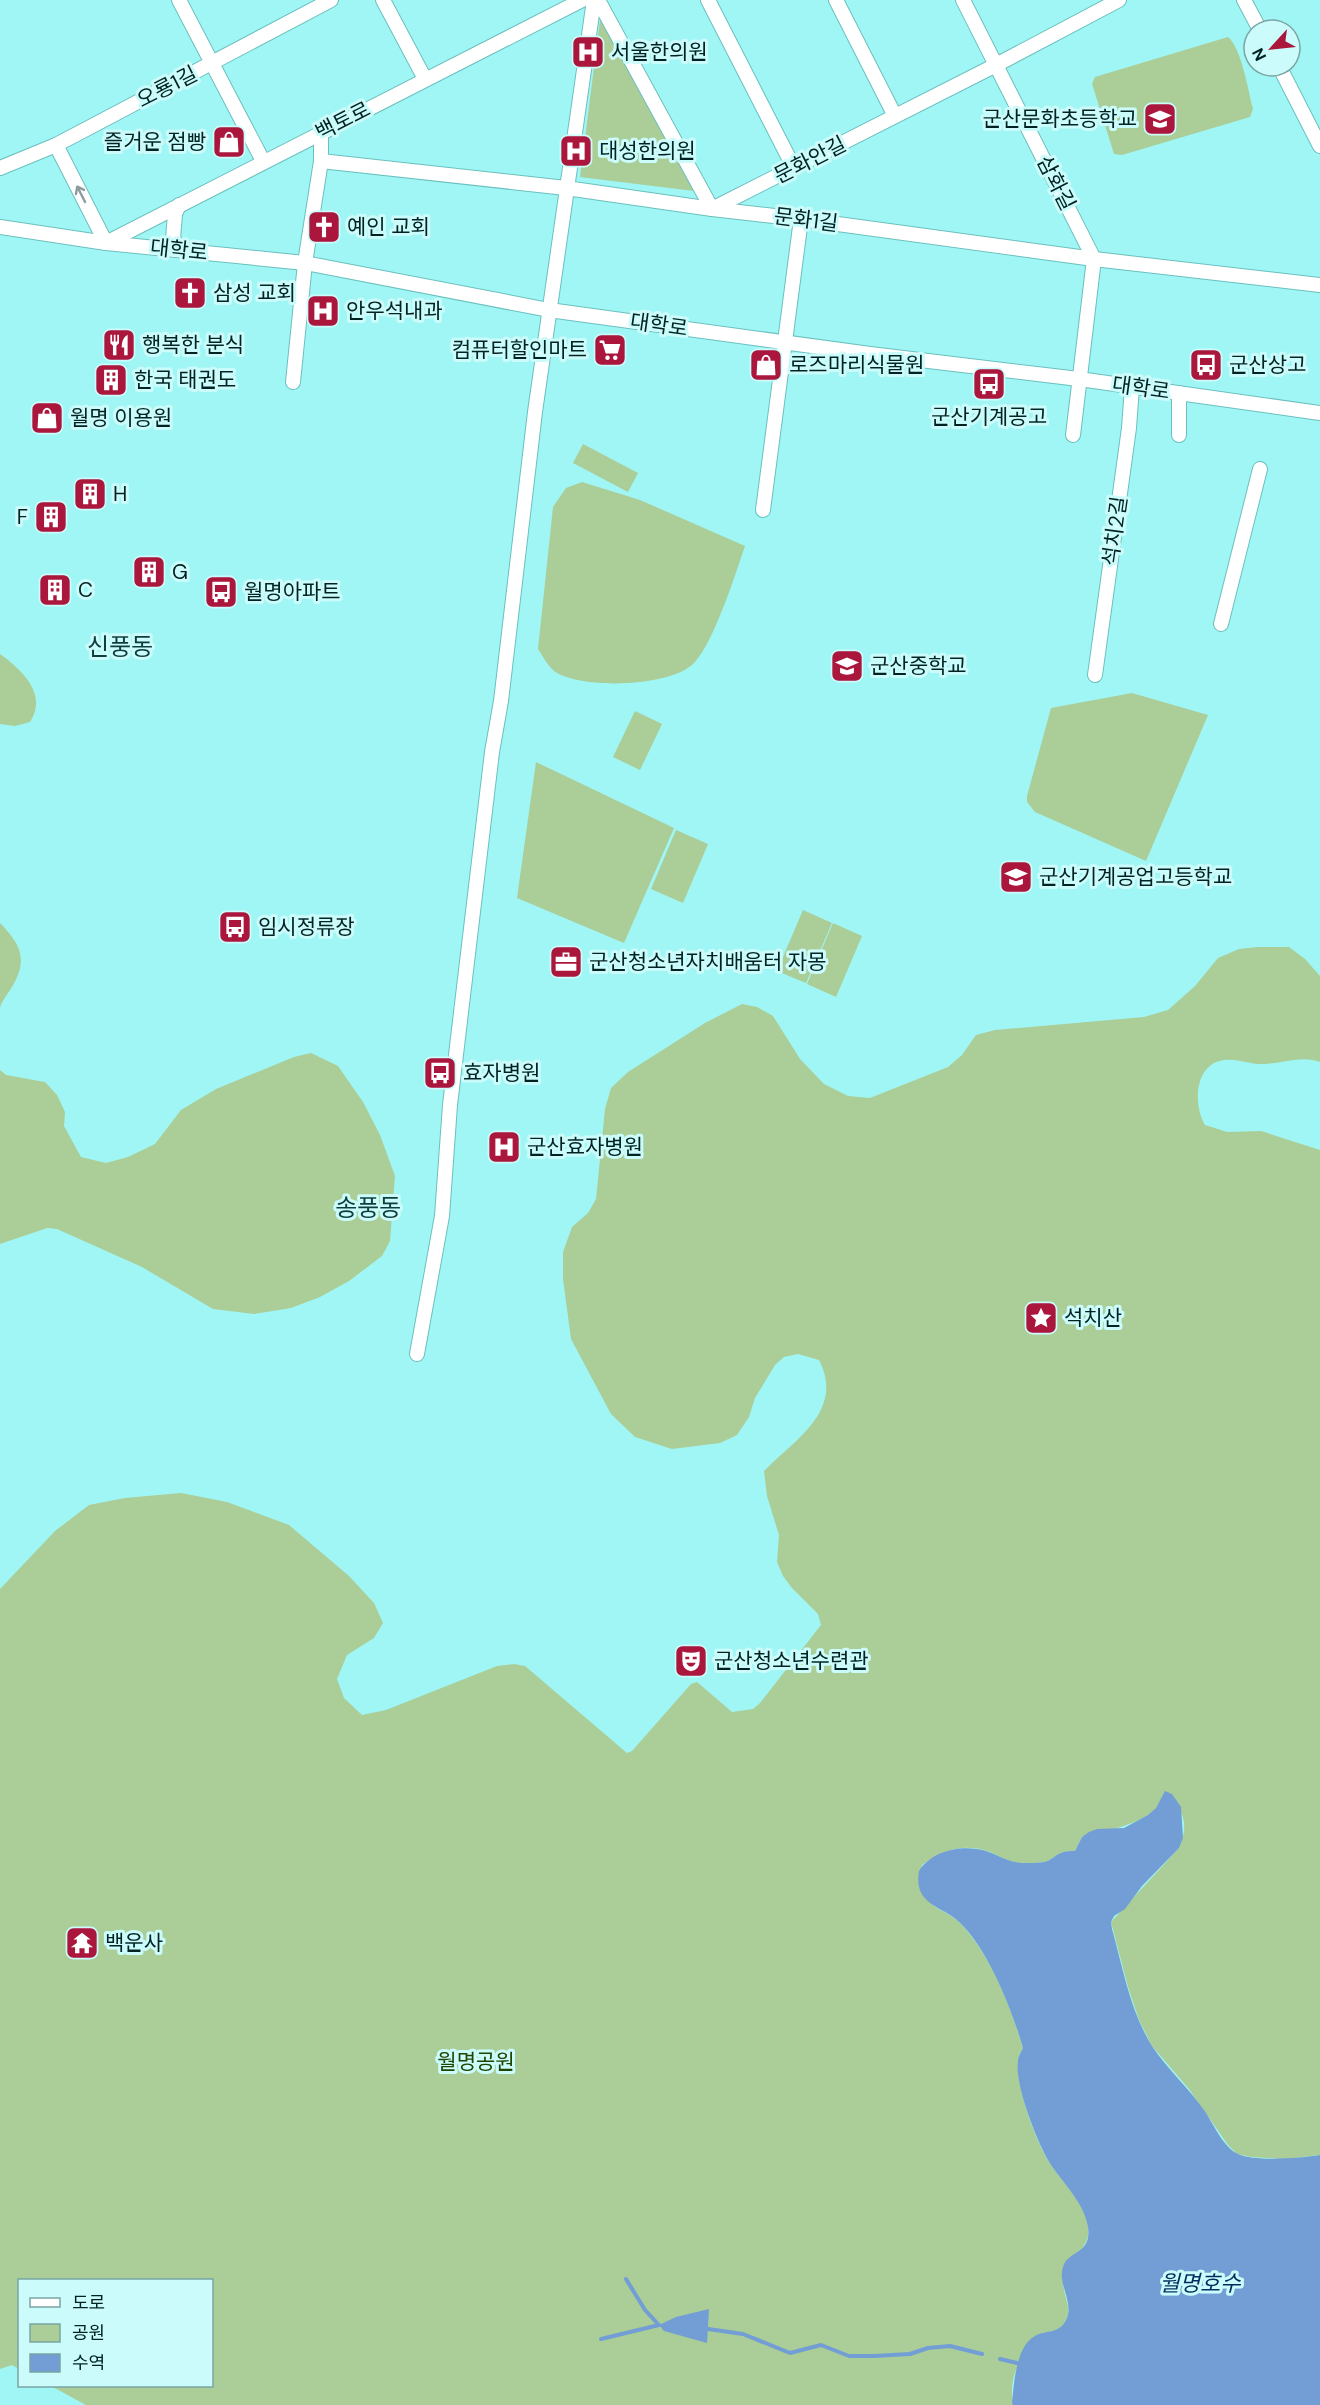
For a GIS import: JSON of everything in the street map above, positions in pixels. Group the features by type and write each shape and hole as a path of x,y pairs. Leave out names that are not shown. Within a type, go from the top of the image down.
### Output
{"street":[{"path":"179,0 263,161"},
{"name":"오룡1길","path":"0,168 56,145 331,0"},
{"path":"383,0 425,79"},
{"name":"백토로","path":"106,243 582,0"},
{"path":"417,1354 442,1216 453,1081 490,764 501,701 549,310 596,0"},
{"path":"596,0 712,209"},
{"path":"708,0 794,168"},
{"path":"836,0 895,116"},
{"name":"삼화길","path":"963,0 1094,259"},
{"name":"문화안길","path":"712,209 996,65 1101,4 1119,0"},
{"path":"1244,0 1254,18"},
{"path":"1285,78 1320,146"},
{"path":"293,382 305,263 321,161 321,132"},
{"path":"56,145 106,243"},
{"name":"문화1길","path":"321,161 566,188 1094,259 1320,285"},
{"path":"179,205 174,221 173,239 183,251"},
{"path":"763,510 801,219"},
{"name":"대학로","path":"0,227 106,243 305,263 549,310 1320,413"},
{"path":"1073,435 1094,259"},
{"name":"석치2길","path":"1095,675 1132,387"},
{"path":"1179,393 1179,435"},
{"path":"1221,624 1260,469"}],"green space":[{"path":"604,17 694,191 580,177 600,20"},
{"path":"1228,37 1237,51 1242,65 1242,78 1246,78 1253,109 1250,117 1122,155 1114,154 1092,84 1095,77"},
{"path":"583,444 638,473 628,492 573,463"},
{"path":"582,482 640,500 745,546 709,640 694,663 682,671 647,681 604,683 584,681 554,671 538,649 553,507 566,488"},
{"path":"0,654 24,675 34,692 35,712 30,722 15,726 0,724"},
{"path":"1132,693 1208,715 1146,861 1035,812 1027,802 1051,708"},
{"path":"635,711 662,724 640,770 613,757"},
{"path":"536,762 674,828 624,943 517,898"},
{"path":"676,830 708,844 683,903 651,889"},
{"path":"803,910 832,923 806,983 777,971"},
{"path":"0,923 17,945 21,960 17,977 0,1008"},
{"path":"833,923 862,936 836,997 807,984"},
{"name":"월명공원","path":"1289,947 1305,959 1320,976 1320,1062 1300,1059 1260,1064 1224,1060 1214,1063 1207,1069 1199,1086 1198,1097 1201,1117 1205,1125 1227,1132 1261,1131 1320,1150 1320,2155 1285,2159 1237,2154 1228,2145 1189,2089 1152,2046 1139,2020 1111,1922 1179,1848 1184,1831 1183,1817 1176,1804 1165,1792 1156,1808 1142,1819 1122,1827 1082,1837 1075,1851 1063,1852 1045,1862 1017,1863 987,1851 961,1848 945,1852 922,1865 919,1879 922,1892 930,1903 961,1924 972,1937 999,1983 1023,2048 1018,2059 1018,2072 1033,2130 1051,2165 1083,2210 1088,2227 1086,2243 1068,2259 1065,2271 1063,2283 1068,2308 1067,2319 1057,2331 1042,2333 1023,2357 1013,2383 1013,2405 86,2405 53,2387 213,2387 213,2279 18,2279 18,2368 12,2365 0,2369 0,1589 55,1531 89,1505 125,1498 181,1493 227,1502 289,1525 349,1576 374,1603 383,1623 374,1638 347,1655 337,1679 344,1698 362,1715 386,1710 497,1666 514,1664 525,1666 627,1753 632,1751 691,1684 697,1682 732,1712 753,1709 821,1625 818,1614 792,1588 777,1562 779,1535 767,1496 764,1471 813,1422 826,1394 825,1378 819,1360 798,1354 784,1357 775,1365 755,1398 749,1417 737,1435 720,1443 672,1449 635,1437 611,1414 571,1339 563,1279 563,1252 572,1227 588,1213 596,1199 605,1109 611,1088 628,1072 705,1023 742,1004 757,1007 773,1016 800,1059 824,1084 848,1096 870,1098 948,1067 962,1055 976,1035 995,1030 1144,1017 1168,1010 1195,986 1218,958 1239,949"},
{"path":"311,1053 338,1066 363,1102 380,1135 395,1176 390,1241 382,1256 349,1281 320,1297 291,1308 254,1314 213,1309 142,1267 57,1229 47,1228 0,1244 0,1070 6,1075 45,1082 57,1095 65,1112 64,1126 81,1157 106,1163 128,1157 155,1144 181,1110 216,1089 294,1057"}],"water":[{"name":"월명호수","path":"1165,1791 1172,1794 1181,1807 1183,1838 1179,1848 1142,1886 1125,1909 1114,1916 1111,1922 1112,1929 1128,1989 1144,2033 1158,2054 1198,2102 1228,2146 1238,2154 1255,2158 1320,2155 1320,2405 1013,2405 1012,2403 1017,2366 1024,2348 1035,2336 1056,2330 1066,2320 1068,2307 1062,2280 1063,2267 1086,2243 1088,2227 1078,2202 1046,2156 1028,2114 1018,2071 1018,2059 1023,2048 998,1980 969,1933 958,1921 924,1898 918,1882 919,1871 932,1858 940,1854 949,1850 968,1848 986,1851 1017,1862 1045,1862 1063,1852 1075,1851 1082,1837 1089,1832 1097,1829 1124,1828 1148,1815 1156,1808"},
{"path":"709,2309 707,2343 664,2331 659,2325 676,2317"}],"waterway":[{"path":"626,2279 645,2310 658,2324"},
{"path":"601,2339 659,2325"},
{"path":"708,2329 743,2334 790,2353 821,2345 849,2356 910,2354 928,2348 950,2346 982,2354"},
{"path":"1000,2359 1017,2363"}],"place":[{"name":"서울한의원","path":"588,52"},
{"name":"군산문화초등학교","path":"1160,119"},
{"name":"즐거운 점빵","path":"229,142"},
{"name":"대성한의원","path":"576,151"},
{"name":"예인 교회","path":"324,227"},
{"name":"삼성 교회","path":"190,293"},
{"name":"안우석내과","path":"323,311"},
{"name":"행복한 분식","path":"119,345"},
{"name":"컴퓨터할인마트","path":"610,350"},
{"name":"로즈마리식물원","path":"766,365"},
{"name":"군산상고","path":"1206,365"},
{"name":"한국 태권도","path":"111,380"},
{"name":"군산기계공고","path":"989,384"},
{"name":"월명 이용원","path":"47,418"},
{"name":"H","path":"90,494"},
{"name":"F","path":"51,517"},
{"name":"G","path":"149,572"},
{"name":"C","path":"55,590"},
{"name":"월명아파트","path":"221,592"},
{"name":"군산중학교","path":"847,666"},
{"name":"군산기계공업고등학교","path":"1016,877"},
{"name":"임시정류장","path":"235,927"},
{"name":"군산청소년자치배움터 자몽","path":"566,962"},
{"name":"효자병원","path":"440,1073"},
{"name":"군산효자병원","path":"504,1147"},
{"name":"석치산","path":"1041,1318"},
{"name":"군산청소년수련관","path":"691,1661"},
{"name":"백운사","path":"82,1943"}],"district":[{"name":"신풍동","path":"120,646"},
{"name":"송풍동","path":"368,1207"}]}
